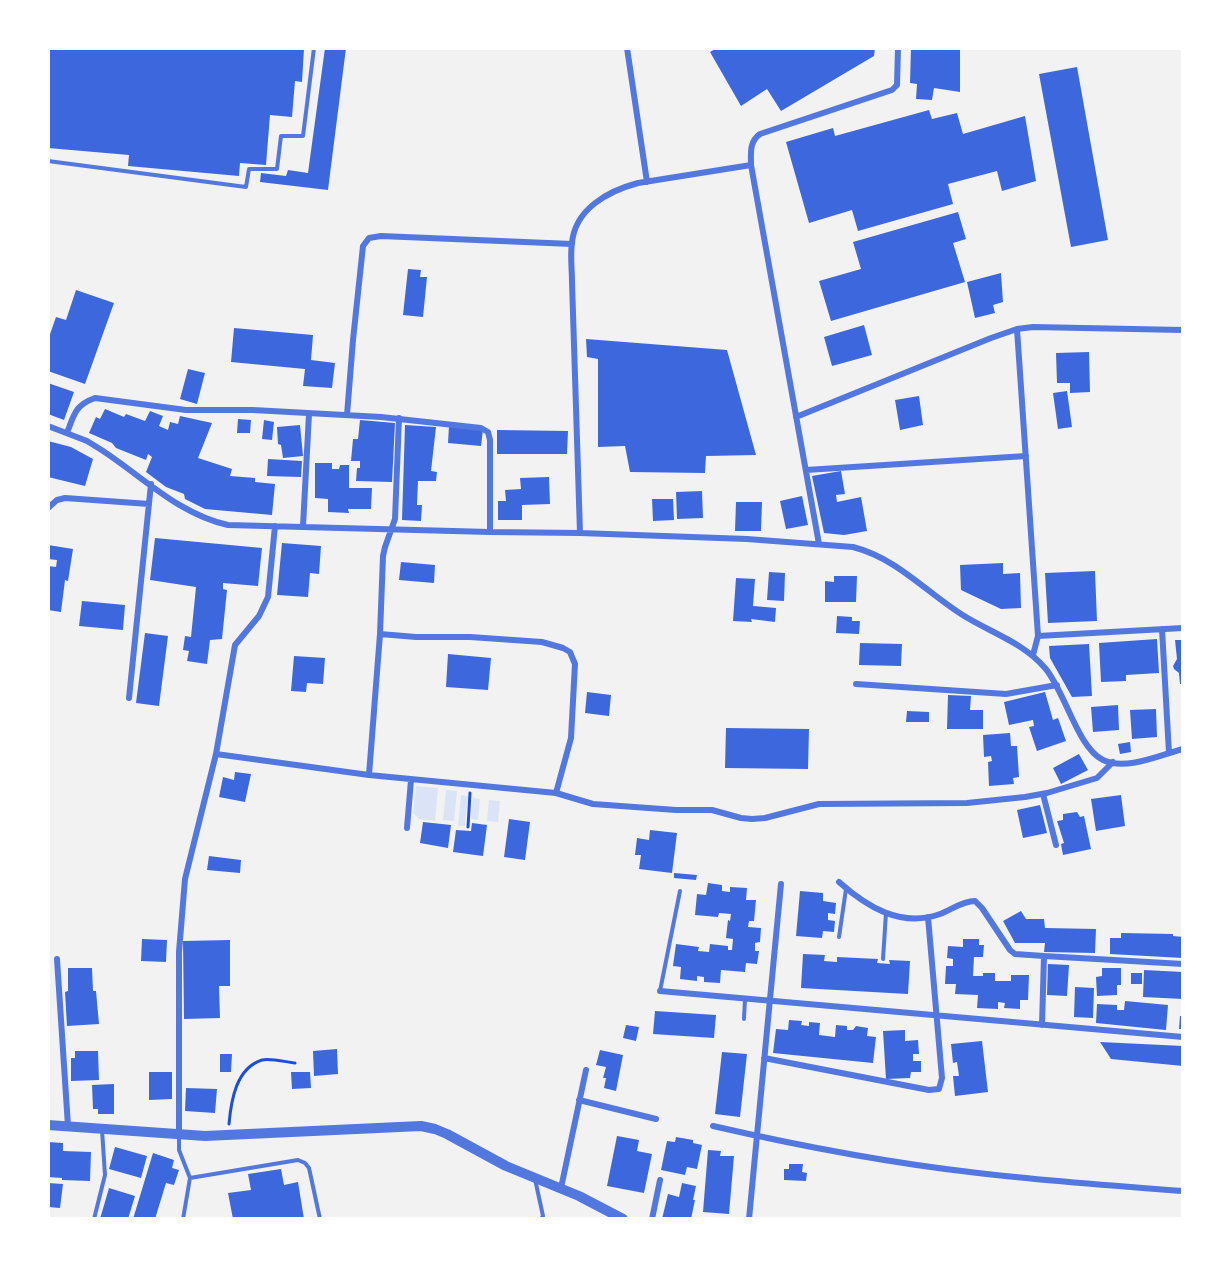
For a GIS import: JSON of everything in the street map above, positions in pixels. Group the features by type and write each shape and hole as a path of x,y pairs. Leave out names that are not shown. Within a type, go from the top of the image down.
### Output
{"street":[{"path":"627,48 647,182"},
{"path":"819,544 752,165 751,147 755,138 760,135 891,90 897,85 898,48"},
{"path":"580,533 572,244 577,223 593,205 621,189 647,182 752,165"},
{"path":"347,415 352,340 363,246 369,238 381,236 572,244"},
{"path":"796,417 1017,329 1033,327 1183,330"},
{"path":"1017,329 1038,636 1033,655"},
{"path":"67,433 77,407 95,398 193,411 254,410 399,418 481,428 488,432 490,440 490,532"},
{"path":"303,526 309,414"},
{"path":"369,776 380,634 383,556 395,519 399,418"},
{"path":"48,426 100,449 186,510 210,521 228,525 747,539 819,544 873,553 960,614 1033,655 1057,685 1087,746 1102,759 1113,762 1131,762 1183,749"},
{"path":"806,470 1026,456"},
{"path":"129,699 151,484"},
{"path":"48,508 57,500 71,498 149,504"},
{"path":"179,1135 179,952 185,879 216,754 235,645 259,616 268,597 275,526"},
{"path":"1038,636 1183,628"},
{"path":"1162,629 1168,753"},
{"path":"380,634 542,642 570,652 575,664 572,729 568,753 556,793"},
{"path":"856,684 1006,694 1057,685"},
{"path":"216,754 369,776 556,793 593,804 676,810 712,810 752,819 765,818 819,804 967,803 1043,794 1097,778 1113,762"},
{"path":"407,828 411,780"},
{"path":"1043,794 1056,845"},
{"path":"839,882 864,902 886,913 908,918 928,917 969,901 975,901 1015,954 1183,964"},
{"path":"749,1219 781,884"},
{"path":"764,1058 936,1090 941,1087 928,917"},
{"path":"1042,1025 1044,956"},
{"path":"57,959 68,1126"},
{"path":"660,991 1183,1037"},
{"path":"561,1188 586,1070"},
{"path":"579,1100 656,1119"},
{"path":"48,1125 179,1135 229,1135 421,1126 441,1131 500,1163 561,1188 623,1219"},
{"path":"713,1126 798,1145 966,1172 1183,1191"},
{"path":"652,1219 660,1180"}],"lane":[{"path":"48,161 246,187 249,169 277,170 280,136 303,136 314,48"},
{"path":"839,937 846,889"},
{"path":"660,991 680,891"},
{"path":"883,959 886,913"},
{"path":"744,1018 745,999"},
{"path":"94,1219 105,1175 102,1129"},
{"path":"179,1135 179,1150 190,1178 183,1219"},
{"path":"190,1178 298,1160 305,1162 309,1168 320,1219"},
{"path":"534,1178 543,1216 541,1219"}],"path":[{"path":"468,827 470,786"},
{"path":"229,1135 231,1104 243,1072 262,1060 295,1063"}],"shaded area":[{"path":"416,786 438,788 435,821 419,819 413,813"},
{"path":"446,790 457,791 454,821 443,820"},
{"path":"461,795 468,796 465,826 458,826"},
{"path":"473,798 480,799 478,820 471,819"},
{"path":"489,800 500,801 498,822 487,821"}],"building":[{"path":"48,48 304,49 302,82 295,81 292,117 270,115 266,165 240,163 239,176 128,166 129,155 48,148"},
{"path":"325,48 346,48 328,190 260,182 261,173 286,176 288,170 308,173"},
{"path":"717,48 875,48 874,56 781,111 767,89 741,106 710,52"},
{"path":"911,48 960,48 960,92 934,88 932,100 916,99 917,84 910,83"},
{"path":"1077,67 1108,240 1071,247 1039,74"},
{"path":"929,110 932,119 957,113 963,134 1025,116 1036,181 1002,191 997,171 948,184 953,204 858,231 852,210 809,223 786,142 833,128 835,136"},
{"path":"958,212 966,239 953,243 965,282 831,321 819,281 861,269 853,242"},
{"path":"408,269 421,270 420,277 427,277 423,317 403,315"},
{"path":"1001,273 1003,302 993,305 995,313 975,318 967,282"},
{"path":"76,290 114,303 85,384 48,371 48,340 56,317 66,320"},
{"path":"864,325 872,355 832,366 824,337"},
{"path":"234,328 313,335 311,360 335,363 332,388 303,386 305,369 231,362"},
{"path":"586,339 727,350 756,455 706,456 705,473 630,472 625,446 598,447 598,359 587,357"},
{"path":"1089,352 1090,392 1070,393 1070,383 1057,383 1056,353"},
{"path":"188,369 205,373 197,404 180,399"},
{"path":"48,383 74,392 64,420 48,414"},
{"path":"1067,391 1072,427 1058,429 1053,393"},
{"path":"919,396 923,425 900,430 895,400"},
{"path":"105,409 124,417 126,414 145,421 150,411 163,416 159,426 168,430 170,422 178,424 180,416 212,423 198,458 232,469 230,476 255,478 255,482 275,484 272,515 205,509 185,499 184,494 166,487 146,472 152,457 148,454 146,460 116,448 112,443 89,433 96,417 100,419"},
{"path":"238,419 251,420 250,433 237,433"},
{"path":"264,420 274,422 272,440 262,439"},
{"path":"360,420 395,423 392,482 356,481 360,461 351,461 353,439 358,439"},
{"path":"300,425 303,456 283,458 281,445 278,444 277,427"},
{"path":"405,425 436,427 431,471 437,472 436,481 418,481 417,505 422,505 421,521 402,520"},
{"path":"449,426 483,429 481,446 448,443"},
{"path":"497,430 568,431 567,454 497,454"},
{"path":"48,441 71,447 93,459 85,486 48,477"},
{"path":"268,459 302,461 301,477 267,476"},
{"path":"315,463 332,463 332,469 339,469 340,465 349,465 349,488 372,488 371,509 348,509 349,513 328,512 328,499 315,498"},
{"path":"841,471 845,494 836,495 837,502 861,497 867,531 844,535 824,533 812,476"},
{"path":"549,477 550,504 522,505 522,520 498,520 498,501 506,501 505,490 521,489 520,478"},
{"path":"702,491 703,518 677,519 676,492"},
{"path":"802,496 808,525 786,529 780,501"},
{"path":"652,499 673,499 674,520 653,521"},
{"path":"736,502 762,502 761,531 735,531"},
{"path":"155,538 262,548 258,586 223,583 223,589 227,590 222,639 210,640 207,664 187,661 189,651 183,650 185,636 191,637 196,587 150,580"},
{"path":"282,543 321,546 319,574 310,573 308,597 277,595"},
{"path":"48,545 73,549 68,581 65,580 61,612 48,610 48,566 56,567 57,560 48,559"},
{"path":"401,562 435,565 434,583 399,580"},
{"path":"1003,563 1003,574 1020,573 1021,608 1001,609 961,590 960,565"},
{"path":"1095,571 1097,621 1048,623 1045,573"},
{"path":"769,572 785,573 784,601 767,600"},
{"path":"834,576 857,576 856,602 825,602 825,581 834,582"},
{"path":"736,578 755,579 753,606 776,608 775,622 751,619 752,622 733,621"},
{"path":"82,601 125,605 123,630 79,626"},
{"path":"837,616 852,617 852,621 860,621 859,634 836,633"},
{"path":"145,633 168,636 159,706 136,703"},
{"path":"1157,639 1159,673 1126,675 1126,681 1101,682 1099,643"},
{"path":"1175,640 1183,640 1183,684 1180,684 1179,673 1173,666 1177,659"},
{"path":"860,643 902,644 901,666 859,665"},
{"path":"1089,644 1092,696 1072,697 1050,658 1049,646"},
{"path":"448,654 491,658 488,690 446,687"},
{"path":"294,656 325,658 323,684 307,683 306,692 291,691"},
{"path":"587,692 611,695 609,716 585,713"},
{"path":"1045,692 1053,720 1058,718 1066,741 1037,751 1029,727 1034,726 1033,720 1009,725 1004,702"},
{"path":"948,695 971,696 970,710 983,710 983,729 947,729"},
{"path":"1118,705 1119,730 1093,732 1091,707"},
{"path":"1156,709 1157,737 1132,739 1130,710"},
{"path":"907,711 929,712 929,722 906,722"},
{"path":"726,728 809,729 808,769 725,768"},
{"path":"1010,733 1011,746 1017,746 1019,777 1013,778 1014,784 989,786 988,762 992,761 991,756 984,757 983,735"},
{"path":"1130,742 1131,752 1120,754 1118,744"},
{"path":"1079,754 1088,770 1061,784 1053,768"},
{"path":"235,772 251,774 245,802 219,797 223,777 234,780"},
{"path":"1121,795 1125,826 1096,831 1091,799"},
{"path":"1040,805 1047,833 1023,838 1017,810"},
{"path":"1077,812 1080,817 1084,816 1091,849 1063,855 1061,844 1064,843 1057,821 1063,820 1063,814"},
{"path":"509,819 530,822 525,860 504,857"},
{"path":"423,822 451,825 448,848 420,843"},
{"path":"472,823 487,825 483,856 453,852 456,830 471,831"},
{"path":"650,830 677,833 672,873 639,869 641,855 635,855 637,838 649,840"},
{"path":"209,856 241,860 240,873 207,870"},
{"path":"674,873 697,875 696,880 674,878"},
{"path":"708,883 722,885 722,891 730,892 730,887 747,888 746,900 756,900 754,921 749,921 748,927 761,928 760,942 755,943 755,951 759,951 757,964 746,963 745,972 721,970 720,983 704,982 704,977 697,976 697,981 680,979 681,967 673,966 676,944 699,947 698,951 709,952 710,944 728,946 728,950 732,950 733,939 726,938 731,914 719,913 718,917 695,915 697,894 706,895"},
{"path":"800,891 823,893 823,901 836,903 835,914 828,913 828,920 835,921 834,932 823,931 822,938 796,936"},
{"path":"1021,911 1026,919 1044,919 1045,928 1096,929 1095,953 1044,952 1045,943 1015,943 1003,921"},
{"path":"1121,933 1173,934 1173,936 1183,937 1183,958 1110,954 1110,938 1121,938"},
{"path":"142,939 167,940 166,962 141,961"},
{"path":"963,939 979,939 979,945 984,945 983,957 974,957 973,976 995,973 995,981 1011,981 1011,975 1029,975 1028,1000 1020,1000 1020,1009 1004,1008 1005,1003 998,1002 998,1009 977,1008 978,995 955,994 956,984 945,984 946,966 953,966 953,959 947,958 948,946 963,947"},
{"path":"230,940 230,986 219,986 220,1018 184,1019 183,941"},
{"path":"803,954 825,955 824,961 837,962 837,957 878,959 877,963 890,964 889,960 910,961 908,994 801,988"},
{"path":"1048,964 1069,965 1067,996 1047,995"},
{"path":"68,968 92,968 93,991 96,991 99,1024 67,1026 65,992 68,991"},
{"path":"1102,968 1121,968 1121,985 1117,985 1117,995 1097,996 1096,977 1102,976"},
{"path":"1144,970 1183,972 1183,999 1143,997"},
{"path":"1131,973 1142,973 1142,984 1131,984"},
{"path":"1075,987 1094,988 1093,1018 1074,1017"},
{"path":"1125,1001 1168,1005 1166,1030 1096,1023 1097,1004 1117,1005 1117,1010 1124,1010"},
{"path":"655,1011 716,1015 714,1038 653,1034"},
{"path":"1180,1016 1183,1016 1183,1029 1179,1029"},
{"path":"789,1020 802,1021 801,1025 809,1026 809,1022 820,1023 819,1035 835,1037 836,1025 847,1026 847,1030 853,1030 856,1026 868,1028 867,1036 876,1037 873,1063 773,1053 776,1029 788,1030"},
{"path":"626,1025 639,1027 636,1041 623,1038"},
{"path":"905,1030 905,1041 918,1040 919,1054 913,1054 913,1061 921,1061 921,1072 911,1072 910,1078 886,1079 883,1031"},
{"path":"982,1041 988,1092 955,1096 953,1076 959,1076 957,1062 953,1063 951,1044"},
{"path":"1100,1042 1183,1046 1183,1066 1111,1059"},
{"path":"337,1049 338,1074 314,1076 313,1051"},
{"path":"600,1050 623,1055 616,1091 604,1088 606,1078 603,1078 606,1067 596,1065"},
{"path":"75,1051 98,1051 99,1080 71,1081 71,1058 75,1058"},
{"path":"722,1052 747,1054 740,1117 715,1114"},
{"path":"220,1054 232,1054 231,1072 220,1072"},
{"path":"149,1072 172,1072 172,1099 149,1100"},
{"path":"291,1072 310,1072 311,1088 292,1089"},
{"path":"114,1084 114,1114 98,1114 98,1109 93,1109 92,1085"},
{"path":"186,1088 217,1089 215,1113 185,1111"},
{"path":"617,1136 639,1140 637,1151 652,1154 644,1193 607,1186"},
{"path":"676,1137 693,1140 693,1143 702,1145 697,1169 687,1167 685,1175 661,1170 667,1141 675,1142"},
{"path":"48,1142 63,1143 63,1151 91,1152 90,1181 48,1177"},
{"path":"115,1147 147,1156 141,1178 109,1169"},
{"path":"708,1150 721,1151 720,1156 734,1156 729,1214 703,1212"},
{"path":"153,1153 174,1160 172,1168 179,1170 174,1185 166,1183 155,1219 133,1219"},
{"path":"789,1164 803,1164 802,1172 807,1173 806,1181 784,1180 784,1169 789,1169"},
{"path":"281,1169 284,1185 298,1182 304,1219 233,1219 228,1193 251,1190 248,1174"},
{"path":"48,1183 63,1184 60,1208 48,1207"},
{"path":"682,1183 696,1186 691,1219 662,1219 668,1194 679,1197"},
{"path":"109,1188 135,1196 128,1219 100,1219"}]}
